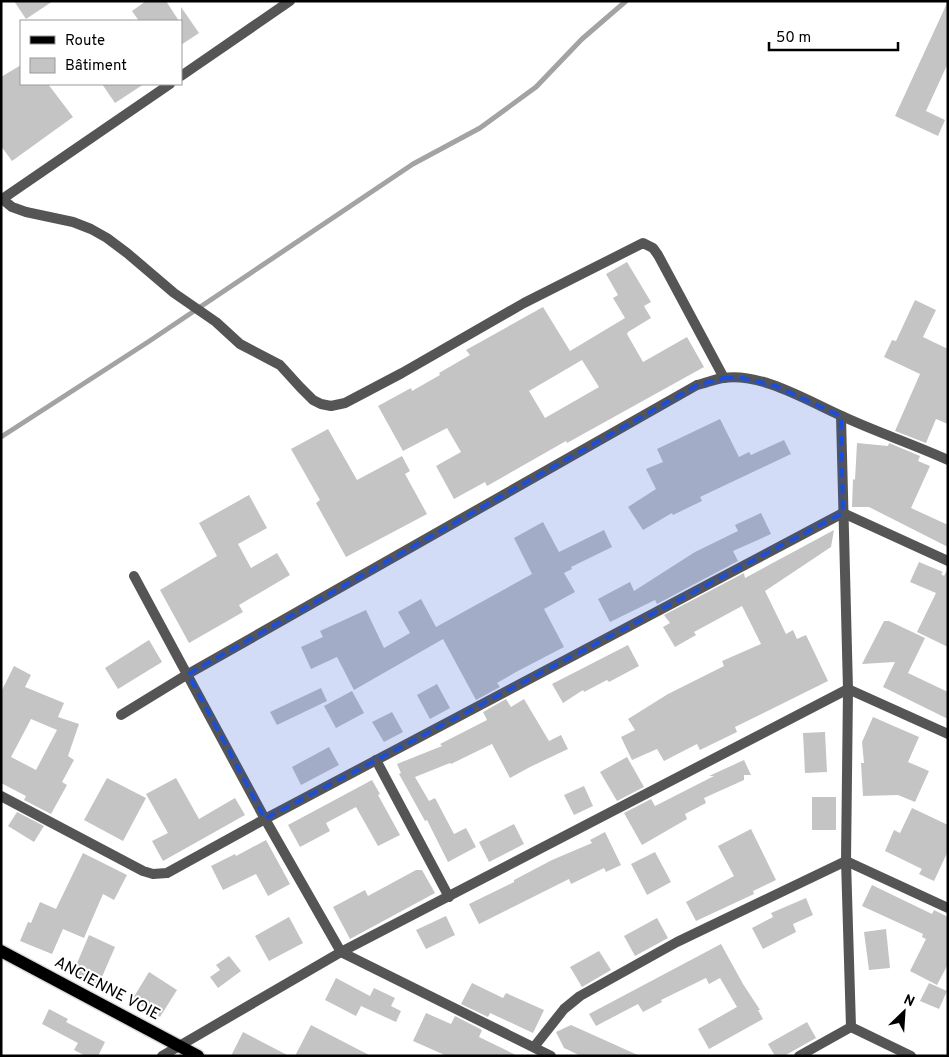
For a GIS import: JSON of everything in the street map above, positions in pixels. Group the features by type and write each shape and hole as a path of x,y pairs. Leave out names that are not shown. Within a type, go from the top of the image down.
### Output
{"main road":[{"name":"ANCIENNE VOIE","path":"1,951 198,1056"}],"street":[{"path":"182,75 290,1"},
{"path":"169,85 2,200 12,207 26,212 73,222 107,238 174,293 216,322 240,344 280,365 313,400 331,406 345,403 402,373 524,303 643,243 653,248 658,255 724,378"},
{"path":"121,715 188,674 698,385 724,378 743,378 776,386 802,396 841,416 948,460"},
{"path":"841,416 848,689 846,861 851,1027"},
{"path":"843,514 948,561"},
{"path":"1,796 143,871 161,874 173,871 265,819 843,514"},
{"path":"134,576 265,819 342,952 551,1056"},
{"path":"848,689 948,734"},
{"path":"162,1056 342,952 848,689"},
{"path":"376,760 449,897"},
{"path":"846,861 948,908"},
{"path":"534,1047 564,1009 580,996 677,942 846,861"},
{"path":"799,1056 851,1027"},
{"path":"851,1027 911,1056"}],"highlighted area":[{"path":"724,378 743,378 776,386 841,416 843,513 265,819 188,674 697,385"}],"building":[{"path":"14,1 53,1 26,19"},
{"path":"146,1 166,1 178,20 138,20 132,11"},
{"path":"948,1 948,63 926,111 945,120 938,136 895,116"},
{"path":"181,7 199,33 182,44 182,20"},
{"path":"20,66 20,85 49,85 73,117 12,161 1,146 1,77"},
{"path":"103,85 142,85 115,103"},
{"path":"627,262 651,302 644,306 651,318 627,334 643,362 687,337 704,367 487,486 485,482 454,499 436,466 461,452 447,428 403,451 378,406 411,388 412,391 440,375 439,373 470,355 466,350 543,307 570,351 625,318 613,298 618,295 606,274","holes":["582,360 599,387 545,418 529,391"]},
{"path":"915,300 936,310 923,337 948,349 948,424 936,419 926,443 895,431 920,374 884,357 892,340 896,341"},
{"path":"720,419 739,457 749,452 751,455 784,440 791,454 700,497 702,501 673,515 672,513 643,530 628,507 656,489 646,469 663,462 657,449"},
{"path":"328,429 357,480 402,456 410,471 405,474 427,514 346,557 316,503 320,500 291,449"},
{"path":"857,443 888,446 889,443 920,456 918,461 930,466 911,508 948,525 948,547 869,507 852,507"},
{"path":"249,495 267,528 238,544 251,568 277,553 290,575 239,605 243,612 189,643 160,590 217,556 199,523"},
{"path":"761,513 771,534 733,551 738,561 657,604 655,600 610,622 598,599 630,582 634,591 695,552 738,531 735,525"},
{"path":"543,522 559,552 604,530 612,547 571,567 572,569 564,573 575,592 544,609 564,647 497,683 500,687 476,700 443,639 354,690 337,657 311,669 301,647 323,637 320,631 366,610 384,648 410,633 398,612 421,599 436,627 532,574 514,538"},
{"path":"834,530 831,547 765,591 786,634 793,630 797,639 806,635 828,681 735,727 737,732 700,750 697,744 664,761 657,749 632,760 621,737 635,730 628,719 668,694 724,666 722,661 761,644 742,606 694,632 696,635 675,647 663,627 670,623 664,615 744,573 745,578"},
{"path":"919,562 943,572 941,574 944,576 948,568 948,647 917,632 936,593 910,582"},
{"path":"884,621 889,621 925,638 908,673 948,692 948,719 883,687 895,662 862,664"},
{"path":"149,640 162,662 118,689 105,668"},
{"path":"628,645 639,666 609,682 607,680 584,692 583,690 563,703 552,684"},
{"path":"14,666 31,675 25,687 64,703 58,717 79,724 68,756 74,760 62,782 67,785 51,814 24,800 26,796 1,783 1,692","holes":["31,719 57,730 36,770 11,757"]},
{"path":"437,684 450,708 430,719 417,695"},
{"path":"321,688 327,701 277,725 270,712"},
{"path":"352,691 364,713 336,728 324,706"},
{"path":"506,699 511,707 524,699 549,741 561,735 568,749 510,778 492,744 451,764 415,777 429,801 435,798 454,834 466,828 476,847 448,862 427,820 425,821 399,774 401,773 397,764 442,746 440,744 487,720 483,712"},
{"path":"392,712 403,732 384,742 372,722"},
{"path":"873,717 919,737 908,762 929,771 915,802 898,795 863,796 861,763 864,763 862,742"},
{"path":"825,732 827,772 805,773 803,733"},
{"path":"329,747 339,765 301,785 292,767"},
{"path":"627,757 644,787 617,801 600,772"},
{"path":"744,760 751,775 744,775 744,780 704,798 706,803 685,814 687,819 642,845 624,813 651,799 655,806 714,776 709,776"},
{"path":"107,778 146,798 123,841 84,820"},
{"path":"176,778 199,819 235,798 245,815 163,861 152,841 168,833 146,794"},
{"path":"372,780 400,835 378,846 356,807 326,823 330,831 300,847 288,825"},
{"path":"584,786 593,806 574,815 564,795"},
{"path":"812,797 836,797 836,830 812,830"},
{"path":"912,808 948,825 948,851 934,881 919,874 922,869 885,851 894,830 900,833"},
{"path":"17,812 44,826 34,842 8,826"},
{"path":"514,824 524,844 489,862 479,842"},
{"path":"751,829 776,880 753,891 754,894 696,921 686,902 734,876 718,846"},
{"path":"605,832 621,865 606,872 604,868 571,884 569,879 479,924 469,904 514,882 514,880 552,860 592,843 590,840"},
{"path":"266,840 290,884 268,896 256,874 223,890 211,866 235,854 236,856"},
{"path":"655,852 671,882 647,895 631,864"},
{"path":"83,853 127,875 114,900 103,894 84,938 63,929 52,954 20,941 28,922 31,923 40,902 56,909"},
{"path":"416,870 422,870 435,893 350,939 333,907 365,890 368,896"},
{"path":"872,885 932,914 934,910 948,917 948,964 937,985 910,971 926,939 922,937 923,934 862,906"},
{"path":"806,898 813,915 793,924 796,932 763,949 752,928 773,917 771,913"},
{"path":"446,916 455,935 426,949 416,930"},
{"path":"289,917 303,943 269,961 255,936"},
{"path":"657,918 668,938 635,956 624,936"},
{"path":"886,929 890,968 869,970 864,932"},
{"path":"89,935 115,947 98,986 72,975"},
{"path":"721,944 760,1010 758,1010 763,1019 709,1049 698,1029 737,1007 720,978 709,984 706,978 661,1000 662,1002 643,1012 638,1004 596,1026 589,1014"},
{"path":"599,951 611,970 582,987 570,967"},
{"path":"229,956 241,971 218,988 210,977 220,970 216,965"},
{"path":"149,972 177,990 160,1017 132,1000"},
{"path":"336,978 370,996 374,988 395,998 391,1006 401,1011 396,1022 361,1006 356,1016 325,1000"},
{"path":"472,983 503,998 506,993 544,1010 533,1033 490,1013 488,1017 461,1004"},
{"path":"929,983 947,991 939,1009 920,1001"},
{"path":"49,1009 68,1019 66,1022 105,1042 98,1056 86,1056 74,1050 78,1043 42,1024"},
{"path":"426,1013 451,1024 455,1016 482,1030 479,1037 518,1056 447,1056 413,1041"},
{"path":"807,1022 816,1038 784,1056 775,1056 768,1044"},
{"path":"311,1025 371,1056 295,1056"},
{"path":"571,1025 640,1056 581,1056 564,1048 556,1032"},
{"path":"243,1032 289,1056 231,1056"}],"waterway":[{"path":"1,437 148,342 413,164 480,128 536,87 582,39 626,1"}]}
